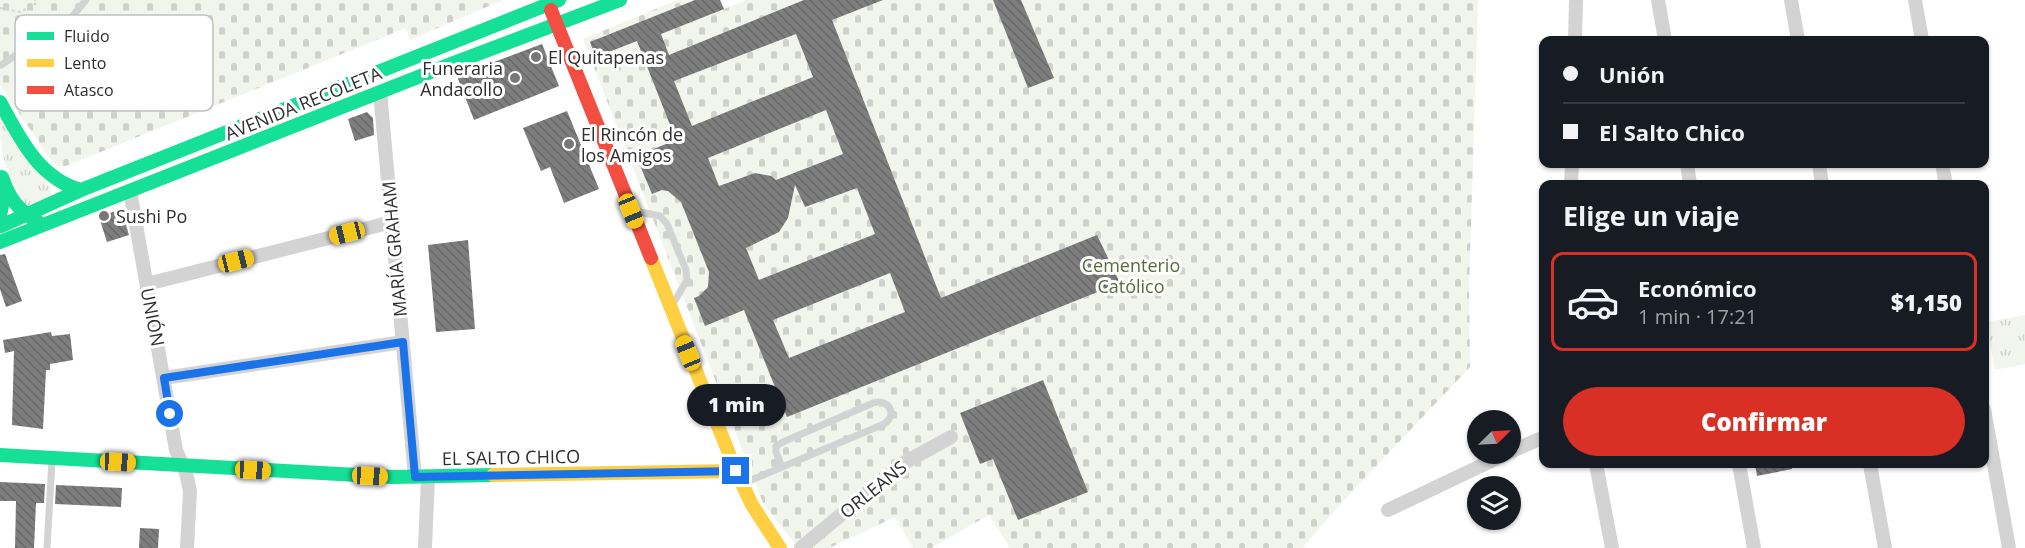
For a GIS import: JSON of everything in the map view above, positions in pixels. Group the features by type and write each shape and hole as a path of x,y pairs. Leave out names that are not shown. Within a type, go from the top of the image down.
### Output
{"main road":[{"name":"AVENIDA RECOLETA","path":"0,242 620,0"},
{"name":"AVENIDA RECOLETA","path":"0,226 81,190 550,1"},
{"path":"550,1 556,25 739,478 763,524 780,548"},
{"path":"0,102 47,174 69,189 81,190"},
{"path":"1,172 10,198 26,215 45,225"},
{"path":"0,216 3,201 1,172"},
{"name":"EL SALTO CHICO","path":"0,455 421,477 739,478"}],"street":[{"path":"1575,36 1576,0"},
{"path":"1658,0 1664,36"},
{"path":"1791,0 1797,36"},
{"path":"1915,0 1921,36"},
{"name":"MARÍA GRAHAM","path":"380,92 403,342 421,477 425,548"},
{"name":"UNIÓN","path":"130,191 176,450 189,491 187,548"},
{"path":"147,284 392,222"},
{"path":"164,378 403,342"},
{"name":"ORLEANS","path":"801,548 902,464 951,437"},
{"path":"1989,437 2009,548"},
{"path":"1521,448 1539,439"},
{"path":"1388,510 1486,464"},
{"path":"1597,468 1610,545"},
{"path":"1740,468 1754,548"},
{"path":"1871,468 1885,548"}],"lane":[{"path":"74,15 86,0"},
{"path":"1,65 15,56"},
{"path":"631,211 650,212 660,216 667,224 686,270 687,280 670,309"},
{"path":"739,478 782,467 884,424 892,414 891,408 880,401 783,442 776,446 782,467"},
{"path":"47,548 52,458"}],"path":[{"path":"0,8 20,12 37,3 35,0"}],"green space":[{"path":"0,0 503,0 410,40 406,28 213,106 213,15 15,15 15,107 0,85"},
{"name":"Cementerio Católico","path":"677,0 721,0 724,9 746,0 1478,0 1469,289 1470,367 1345,499 1302,548 1010,548 989,515 931,548 913,548 895,517 829,548 798,548 763,503 583,39"},
{"path":"18,111 202,111 66,166 57,166"},
{"path":"0,117 50,188 52,196 26,206 3,155"},
{"path":"2025,315 2025,364 1995,370 1989,338 1989,321"}],"building":[{"path":"695,0 720,0 724,9 661,34 669,55 804,0 883,0 832,20 941,298 1097,235 1120,283 787,417 744,310 705,326 694,298 708,287 709,272 681,202 668,191 662,190 652,194 636,156 676,140 637,41 596,57 590,42","holes":["796,34 813,77 692,126 674,81","826,110 843,154 776,180 771,176 755,173 719,186 708,158","795,185 805,207 857,188 875,234 759,280 746,248 779,232 788,218","890,273 905,312 789,358 773,320"]},
{"path":"993,0 1021,0 1054,78 1028,88"},
{"path":"542,44 559,86 474,120 457,76"},
{"path":"567,111 599,189 564,203 550,167 541,171 523,128"},
{"path":"367,112 373,118 374,135 355,141 348,119"},
{"path":"121,209 129,235 107,242 99,217"},
{"path":"468,240 475,329 436,332 428,245"},
{"path":"5,254 22,301 6,307 0,289 0,255"},
{"path":"51,332 52,336 70,334 73,360 50,364 50,370 46,370 43,429 12,425 14,351 5,353 3,340"},
{"path":"1043,380 1088,492 1018,520 993,459 980,464 960,413"},
{"path":"1756,468 1792,468 1792,469 1757,476"},
{"path":"0,482 45,484 44,503 36,503 34,548 15,548 16,501 0,501"},
{"path":"56,485 122,488 121,507 55,504"},
{"path":"140,528 159,529 158,548 139,548"}],"traffic: fast":[{"path":"1,226 81,190 559,0"},
{"path":"0,242 451,64 620,0"},
{"path":"0,102 23,142 42,166 53,176 81,190"},
{"path":"2,177 15,203 24,213 37,221"},
{"path":"0,216 3,179"},
{"path":"0,455 393,477 493,475"}],"traffic: slow":[{"path":"651,258 736,471 752,505 780,548"},
{"path":"493,475 736,471"}],"traffic: jam":[{"path":"551,10 651,258"}],"place":[{"name":"El Quitapenas","path":"536,57"},
{"name":"Funeraria Andacollo","path":"515,78"},
{"name":"El Rincón de los Amigos","path":"569,144"},
{"name":"Sushi Po","path":"104,216"}],"route":[{"path":"170,414 164,378 403,342 415,477 736,471"}]}
